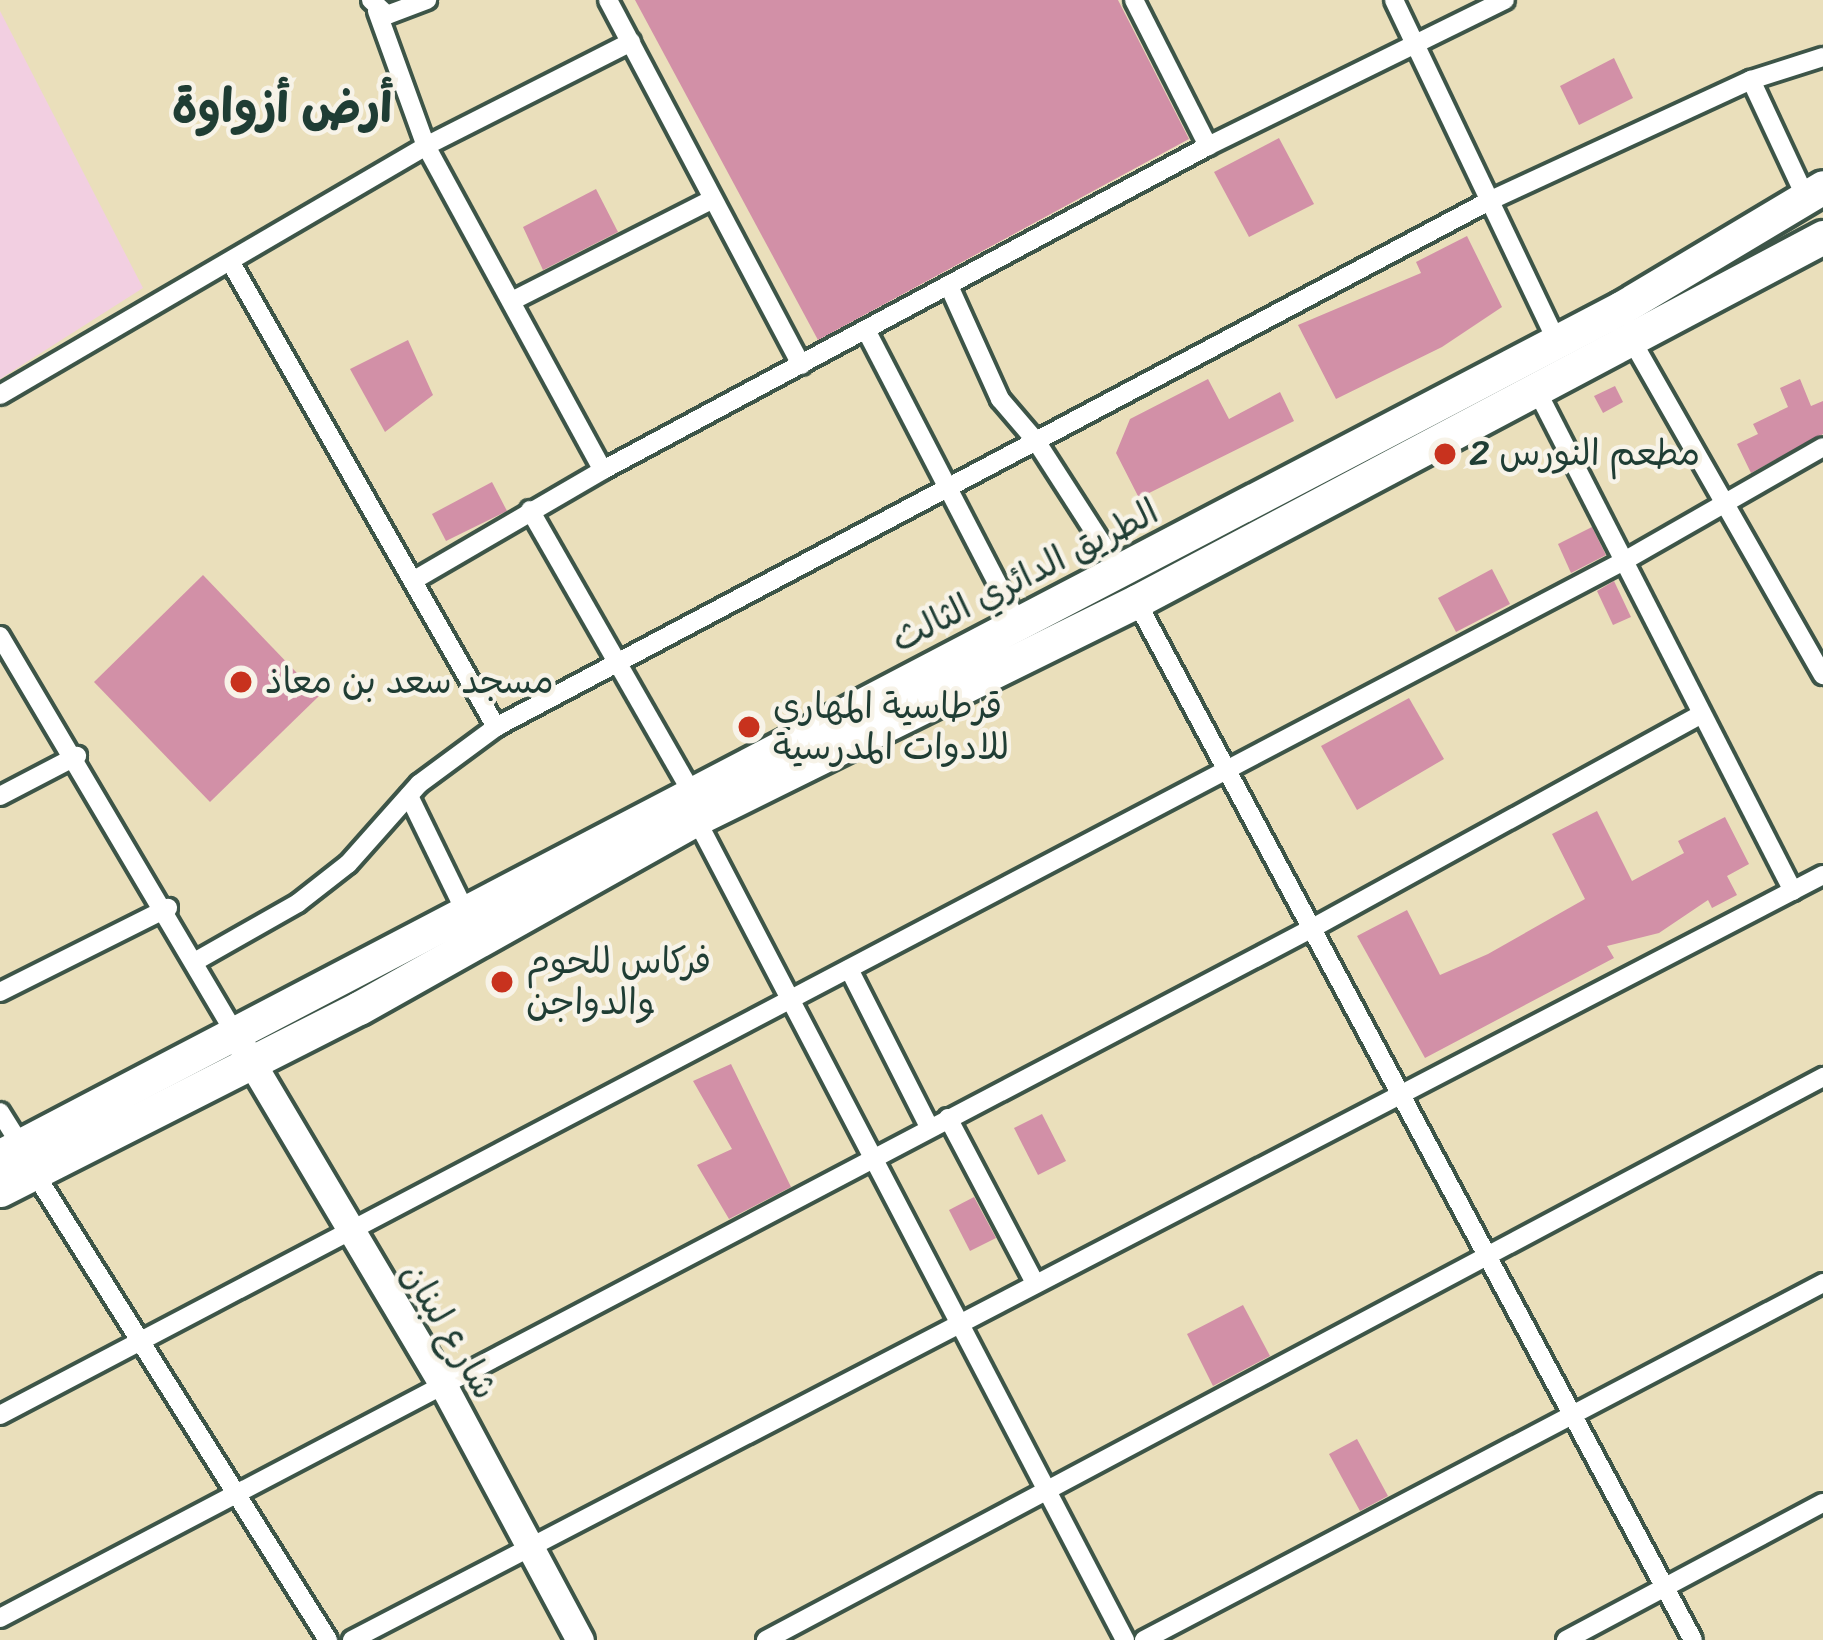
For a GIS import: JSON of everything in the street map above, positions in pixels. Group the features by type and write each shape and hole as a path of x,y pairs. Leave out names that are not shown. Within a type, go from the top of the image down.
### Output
{"highway":[{"name":"الطريق الدائري الثالث","path":"242,1047 466,914 695,807 1018,623 1129,587 1815,194"},
{"name":"الطريق الدائري الثالث","path":"0,1190 18,1158 242,1047 695,807 1129,587 1536,389 1823,237"}],"street":[{"path":"374,6 398,14 427,0"},
{"path":"608,0 801,365"},
{"path":"1134,0 1208,146"},
{"path":"1394,0 1557,342"},
{"path":"416,579 603,470 1208,146 1505,0"},
{"path":"374,6 426,146 603,470"},
{"path":"0,395 426,146 631,42"},
{"path":"196,961 298,902 347,864 409,796 496,727 1489,201 1751,80 1823,57"},
{"path":"1751,80 1815,194"},
{"path":"512,301 713,199"},
{"path":"230,262 416,579 496,727"},
{"path":"950,286 1000,399 1036,440 1129,587 1693,1640"},
{"path":"866,330 1018,623"},
{"path":"1631,339 1820,664"},
{"path":"1536,389 1793,891"},
{"path":"0,1414 345,1228 849,970 1223,767 1624,561 1723,499 1823,447"},
{"path":"530,510 695,807 870,1156 1125,1640"},
{"path":"0,636 168,908 242,1047"},
{"path":"0,1618 441,1381 1310,930 1702,714"},
{"path":"0,796 76,756"},
{"path":"409,796 466,914"},
{"path":"352,1640 1396,1092 1823,875"},
{"path":"0,992 168,908"},
{"path":"849,970 928,1127"},
{"name":"شارع لبنان","path":"242,1047 345,1228 441,1381 527,1551 580,1640"},
{"path":"766,1640 1046,1486 1487,1258 1823,1077"},
{"path":"0,1112 18,1158 140,1341 328,1640"},
{"path":"948,1118 1035,1283"},
{"path":"1144,1640 1823,1283"},
{"path":"1566,1640 1823,1503"}],"shaded area":[{"path":"0,11 143,288 0,379"}],"building":[{"path":"635,0 1118,0 1189,139 818,340"},
{"path":"1614,58 1633,98 1579,125 1560,86"},
{"path":"1279,138 1314,204 1249,237 1214,172"},
{"path":"596,189 618,232 543,270 523,227"},
{"path":"1467,236 1502,307 1442,347 1336,399 1298,325 1421,273 1416,262"},
{"path":"408,340 433,395 385,432 350,369"},
{"path":"1208,379 1229,419 1280,392 1294,421 1139,498 1116,453 1130,419"},
{"path":"1800,379 1811,406 1823,401 1823,434 1751,473 1737,444 1758,434 1753,424 1788,407 1780,388"},
{"path":"1615,386 1623,402 1603,413 1594,396"},
{"path":"492,482 507,511 446,541 432,514"},
{"path":"1592,527 1606,555 1571,573 1558,544"},
{"path":"1492,569 1510,604 1456,632 1438,598"},
{"path":"203,575 319,696 210,802 94,682"},
{"path":"1614,581 1631,617 1613,625 1597,591"},
{"path":"1409,698 1444,759 1357,810 1321,746"},
{"path":"1597,811 1632,881 1684,853 1678,841 1725,817 1749,864 1727,876 1737,895 1712,908 1708,900 1659,933 1607,946 1614,958 1425,1058 1357,936 1407,910 1440,975 1488,954 1585,899 1552,834"},
{"path":"731,1064 791,1187 729,1219 697,1165 732,1149 693,1081"},
{"path":"1042,1114 1066,1161 1038,1175 1014,1128"},
{"path":"974,1197 996,1238 970,1251 949,1210"},
{"path":"1243,1305 1270,1356 1213,1386 1187,1334"},
{"path":"1357,1439 1388,1496 1360,1511 1329,1454"}],"place":[{"name":"مطعم النورس 2","path":"1445,454"},
{"name":"مسجد سعد بن معاذ","path":"241,682"},
{"name":"قرطاسية المهاري للادوات المدرسية","path":"749,727"},
{"name":"فركاس للحوم والدواجن","path":"502,982"}],"district":[{"name":"أرض أزواوة","path":"282,106"}]}
